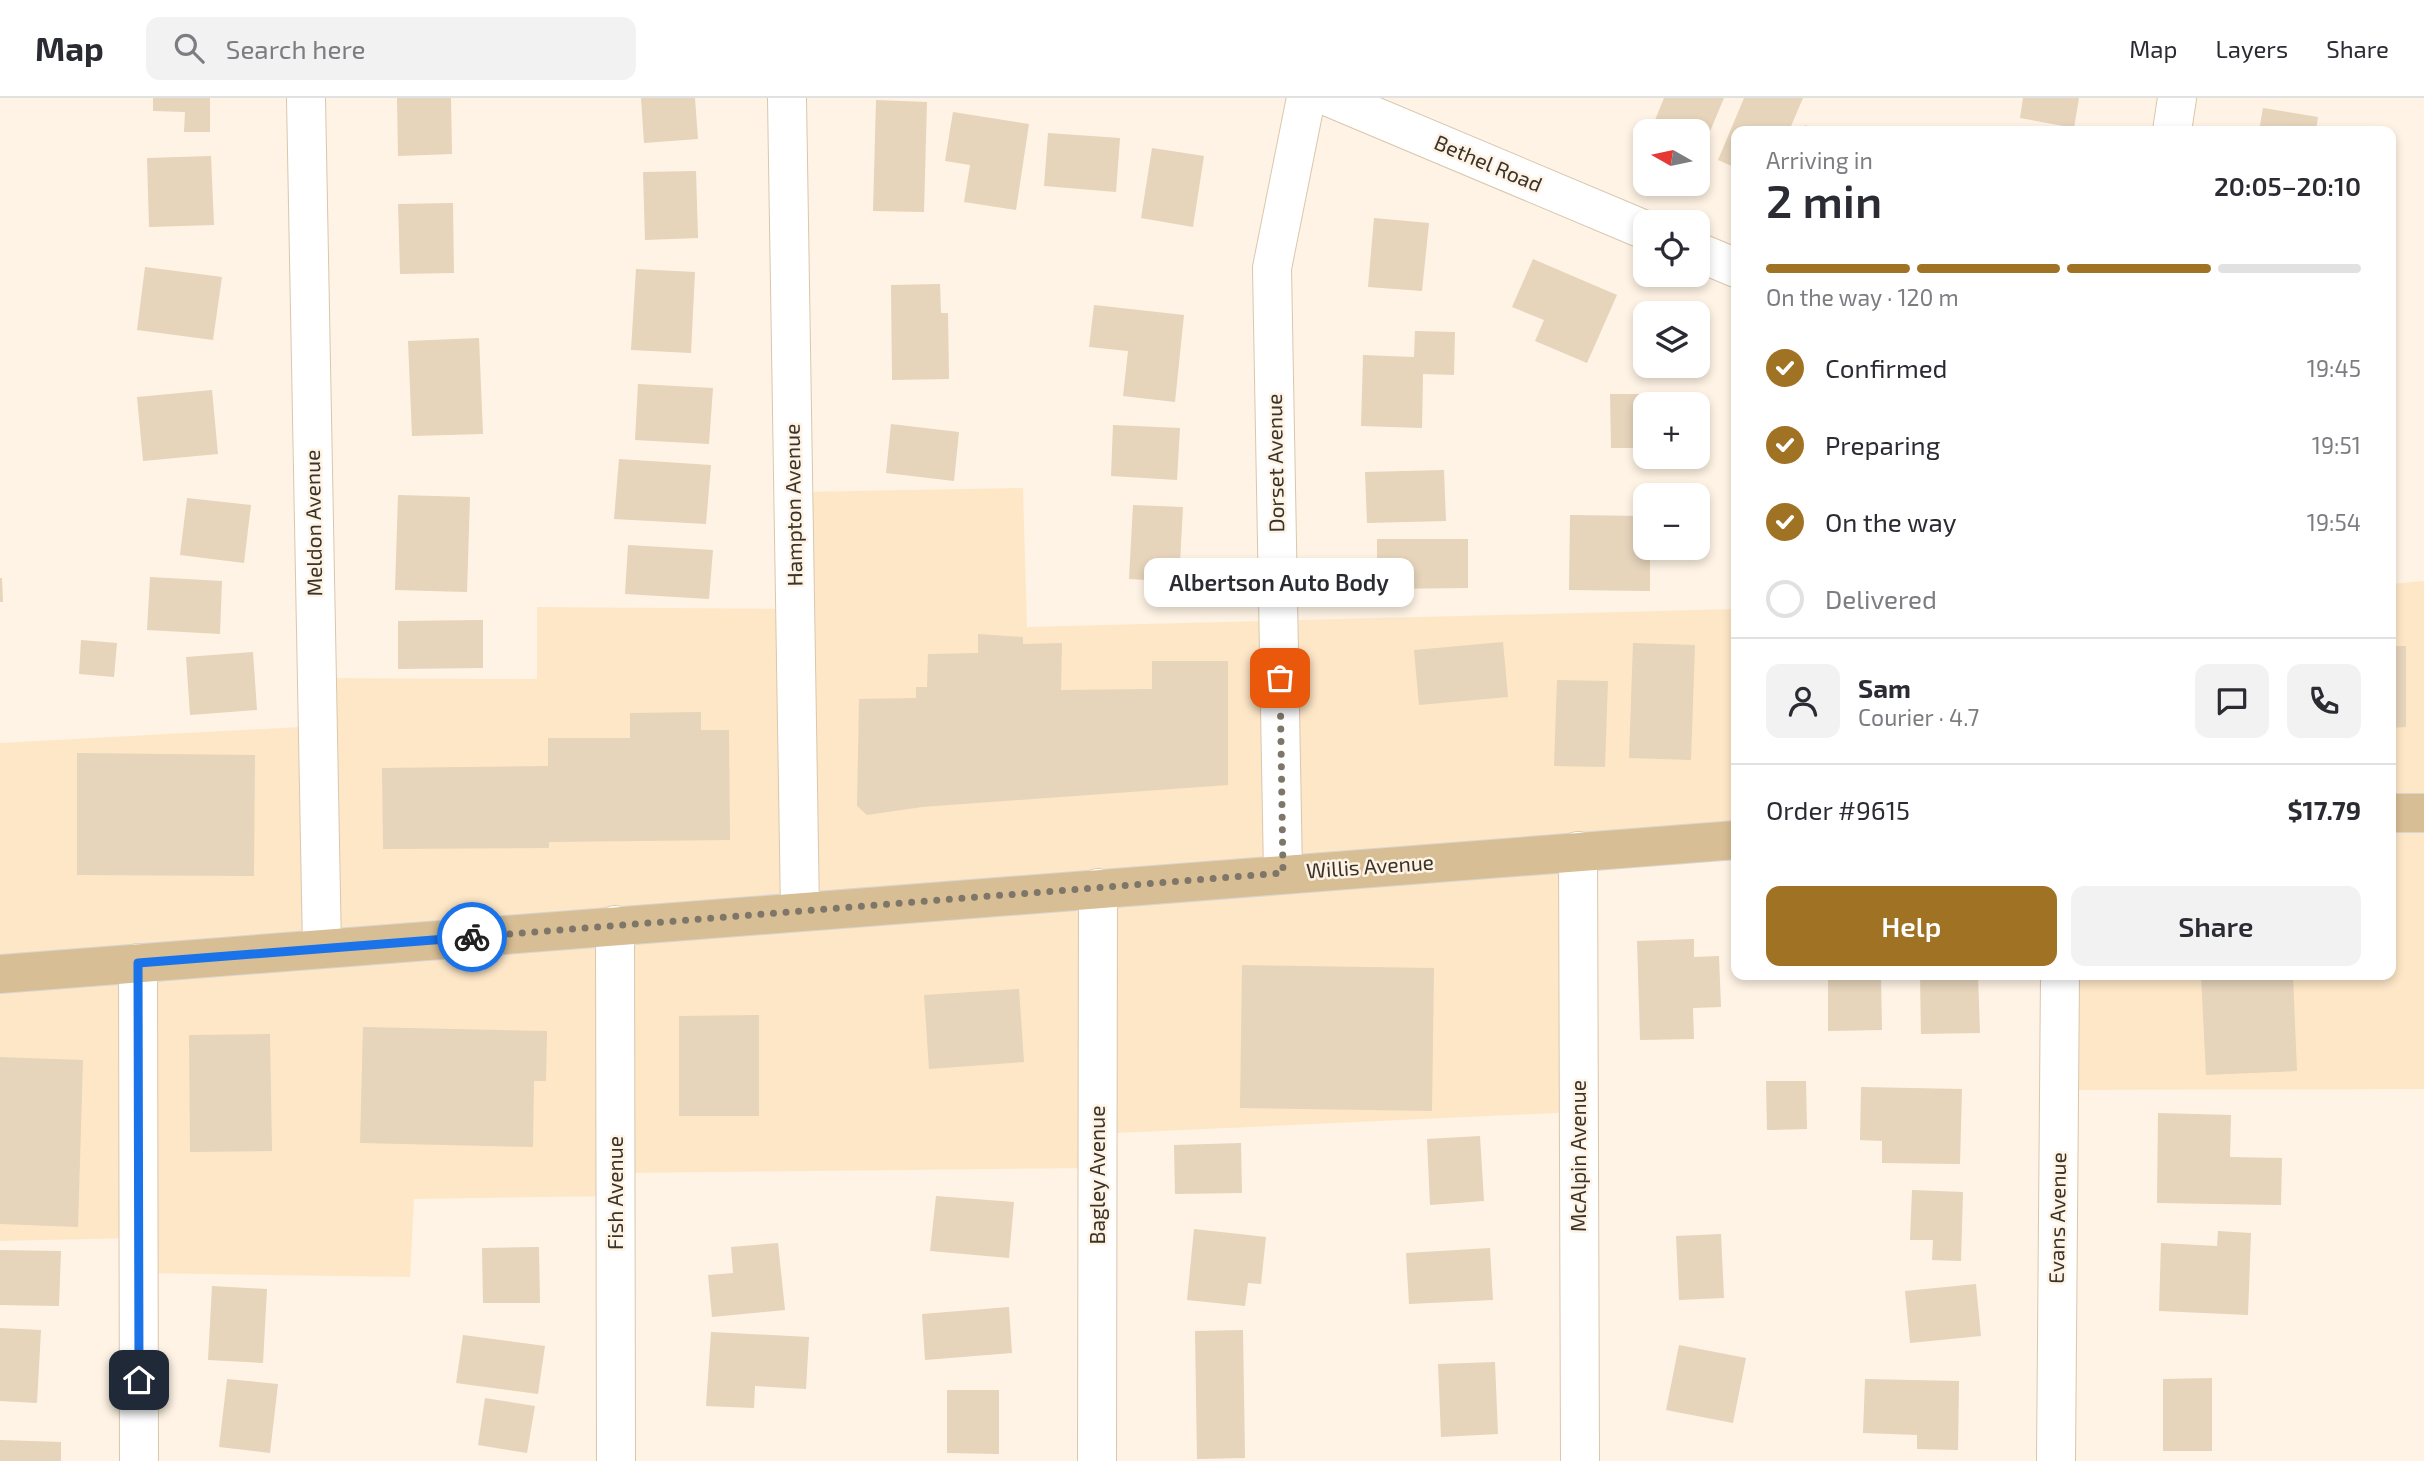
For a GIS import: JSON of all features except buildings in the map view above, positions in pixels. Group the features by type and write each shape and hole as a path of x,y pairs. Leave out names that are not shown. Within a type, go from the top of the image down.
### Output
{"main road":[{"path":"2396,813 2424,813"},
{"name":"Willis Avenue","path":"0,974 1731,839"}],"street":[{"name":"Meldon Avenue","path":"306,98 323,949"},
{"name":"Hampton Avenue","path":"787,98 800,912"},
{"name":"Dorset Avenue","path":"1283,873 1272,268 1306,98"},
{"name":"Bethel Road","path":"1331,98 1633,225"},
{"path":"2173,126 2177,98"},
{"path":"1710,257 1731,266"},
{"name":"McAlpin Avenue","path":"1578,851 1580,1461"},
{"name":"Bagley Avenue","path":"1097,1461 1098,888"},
{"name":"Fish Avenue","path":"615,926 616,1461"},
{"path":"138,963 139,1461"},
{"name":"Evans Avenue","path":"2056,1461 2060,980"}],"shaded area":[{"path":"1023,488 1027,627 1731,609 1731,840 1578,852 1578,1112 1094,1134 1093,1168 616,1173 615,1196 414,1199 410,1277 137,1273 137,1238 0,1241 0,743 318,726 318,678 537,679 537,607 795,609 799,492"},
{"path":"2424,581 2424,1089 2060,1090 2059,980 2396,980 2396,584"}],"way so far":[{"path":"472,937 1283,873 1280,678"}],"place":[{"name":"Albertson Auto Body","path":"1280,678"}],"route":[{"path":"139,1380 138,963 472,937"}]}
